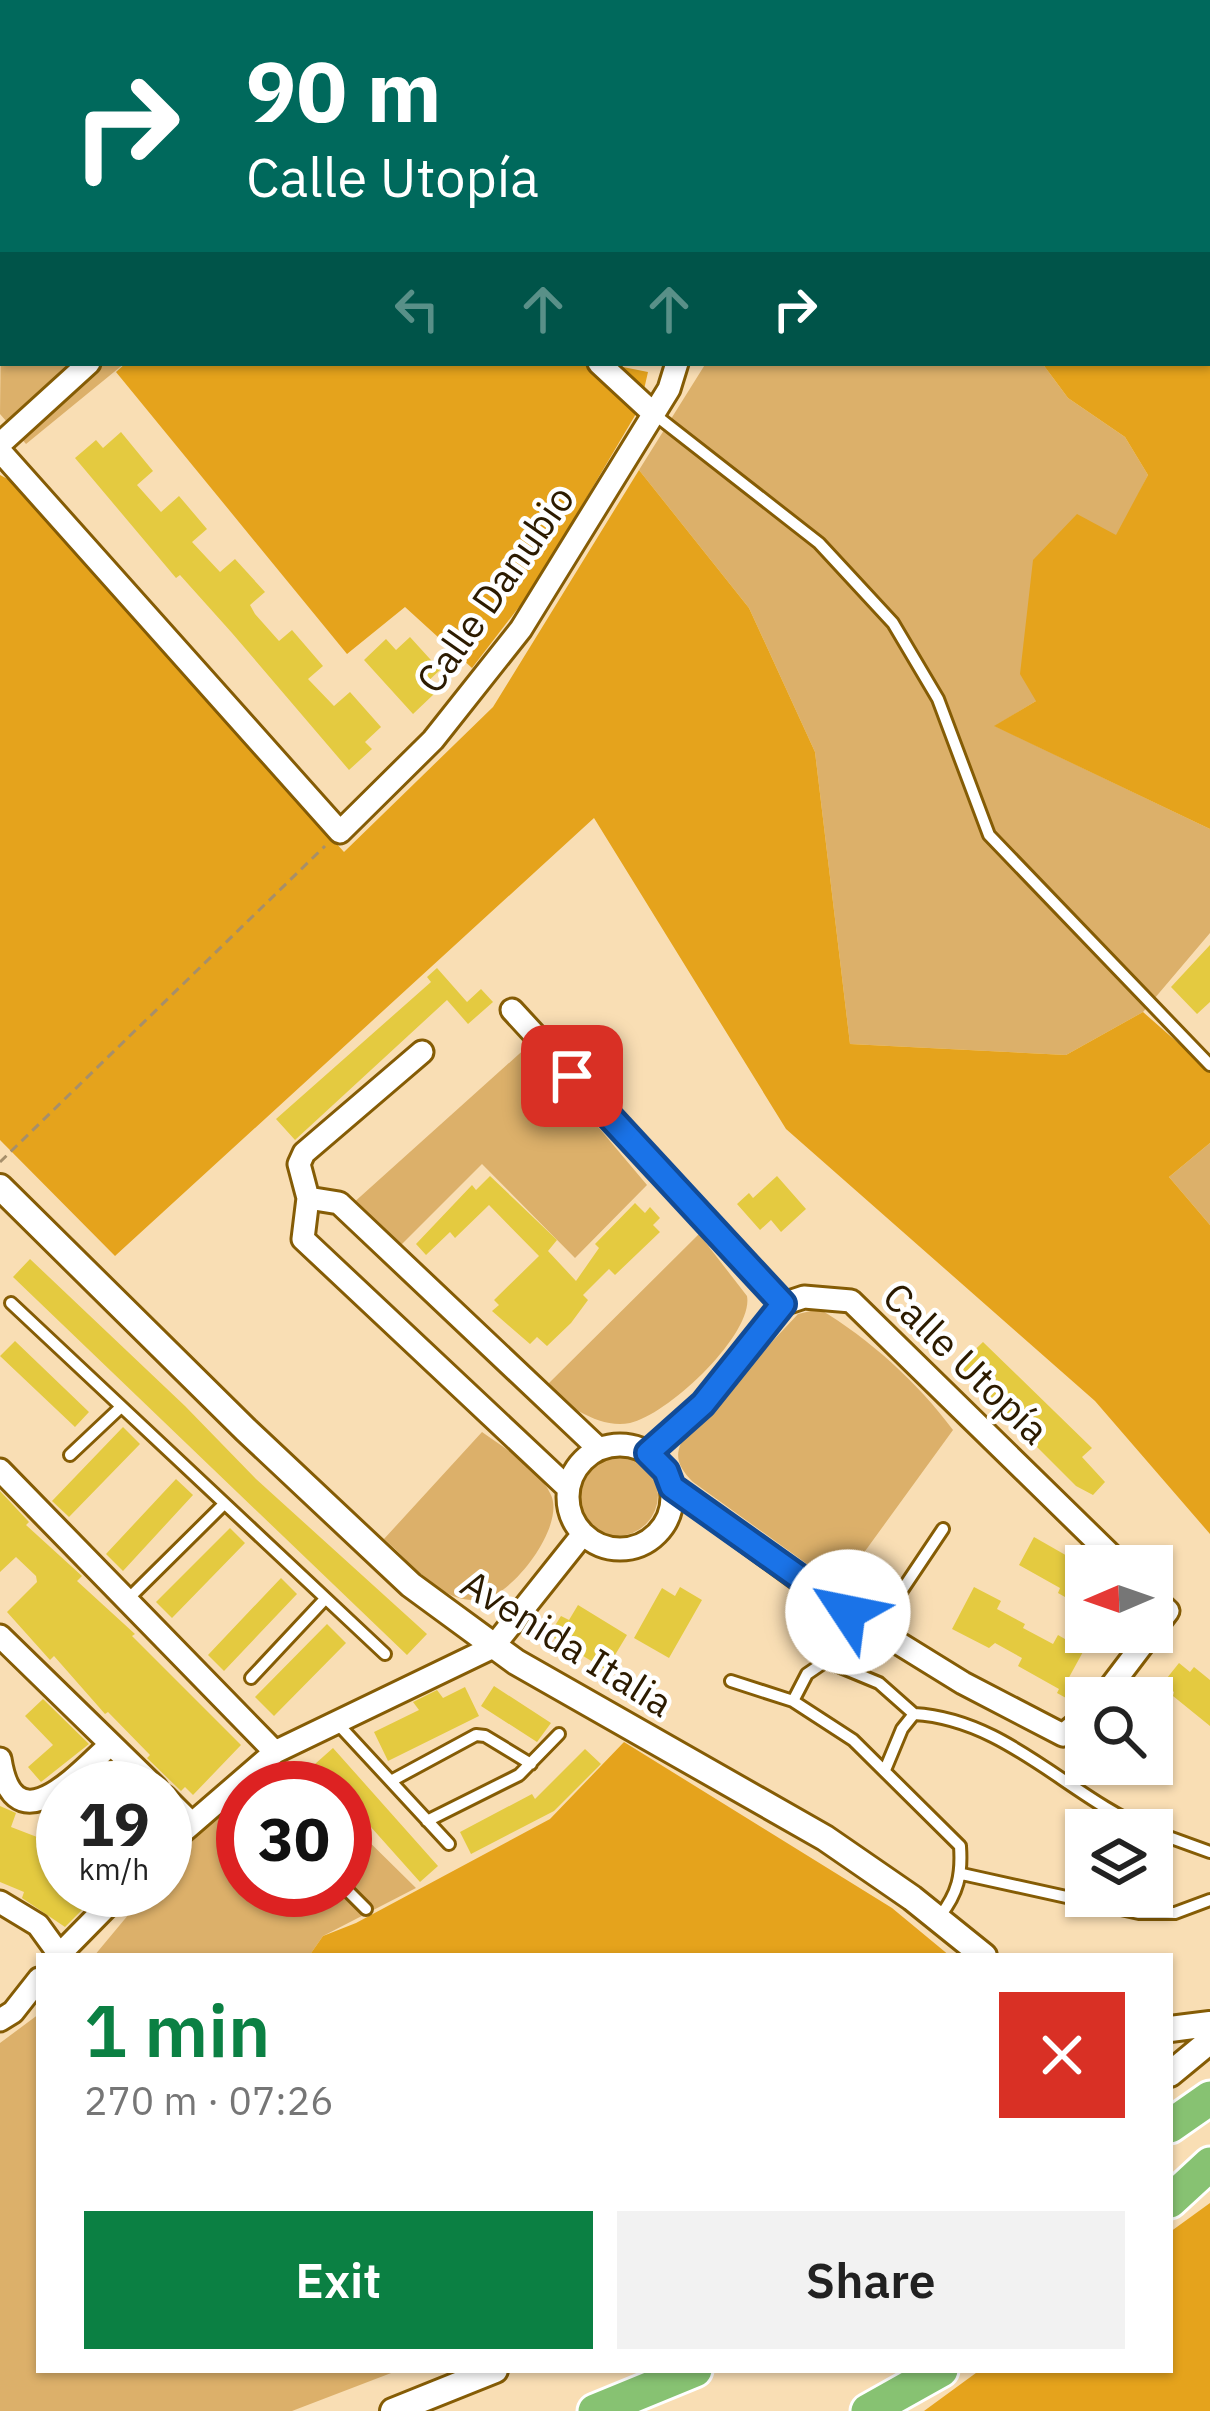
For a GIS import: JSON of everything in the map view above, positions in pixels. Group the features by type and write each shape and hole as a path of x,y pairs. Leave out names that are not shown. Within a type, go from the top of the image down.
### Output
{"highway":[{"path":"1173,2124 1210,2098"},
{"path":"1173,2198 1210,2164"},
{"path":"595,2411 687,2373"},
{"path":"868,2411 936,2373"}],"street":[{"path":"85,366 0,447 340,832"},
{"path":"602,366 654,414"},
{"name":"Calle Danubio","path":"340,832 433,740 521,629 669,389 675,366"},
{"path":"512,1010 783,1304 703,1404 648,1453"},
{"path":"422,1052 304,1153 299,1175 308,1198 302,1239 568,1488"},
{"name":"Avenida Italia","path":"0,1187 411,1585 493,1647 825,1838 980,1953"},
{"path":"308,1198 339,1203 598,1449"},
{"name":"Calle Utopía","path":"783,1304 804,1298 851,1301 1101,1545"},
{"path":"625,1444 648,1453 666,1471 672,1487 666,1522 641,1546 606,1548 583,1534 569,1513 568,1488 579,1463 598,1449 625,1444"},
{"path":"0,1470 275,1752"},
{"path":"672,1487 819,1594 962,1683 1065,1733"},
{"path":"266,1761 275,1752 493,1647 583,1534"},
{"path":"0,1636 128,1761"},
{"path":"1118,1677 1137,1653"},
{"path":"0,1759 12,1792 29,1802 40,1802 62,1789 111,1744"},
{"path":"0,1902 38,1924 57,1953"},
{"path":"60,1953 96,1917"},
{"path":"0,2020 13,2012 36,1983"},
{"path":"1173,2029 1210,2024"},
{"path":"1173,2072 1210,2041"},
{"path":"392,2411 487,2373"}],"lane":[{"path":"654,414 819,543 893,623 938,699 989,835 1210,1064"},
{"path":"11,1303 385,1654"},
{"path":"70,1456 121,1407"},
{"path":"127,1600 224,1505"},
{"path":"876,1629 943,1529"},
{"path":"251,1678 325,1598"},
{"path":"794,1701 807,1674 826,1660 879,1684 914,1714 931,1715 1011,1744 1115,1809"},
{"path":"731,1681 794,1701 853,1740 960,1846 962,1874 954,1898 938,1919"},
{"path":"885,1769 902,1729 914,1714"},
{"path":"337,1723 449,1844"},
{"path":"428,1821 519,1775 560,1734"},
{"path":"391,1781 476,1735 531,1765"},
{"path":"1173,1839 1210,1852"},
{"path":"962,1874 1139,1913 1175,1913 1210,1900"}],"path":[{"path":"0,1162 340,832"}],"shaded area":[{"path":"1,366 121,366 26,444 0,414"},
{"path":"123,366 618,366 648,372 640,407 532,590 472,668 405,607 347,654 116,372"},
{"path":"704,366 1044,366 1068,398 1125,437 1148,475 1036,701 995,726 1210,829 1210,933 1143,1012 1066,1055 850,1044 815,752 749,608 639,470"},
{"path":"1044,366 1210,366 1210,829 994,726 1036,701 1020,674 1033,560 1077,514 1116,535 1148,475 1125,437 1068,398"},
{"path":"639,470 749,608 815,752 850,1044 1066,1055 1143,1012 1210,1071 1210,1143 1169,1177 1210,1225 1210,1534 1095,1401 786,1129 594,818 115,1256 0,1140 0,475 17,484 344,852 493,707"},
{"path":"529,1045 647,1185 575,1258 482,1164 397,1249 351,1205"},
{"path":"1210,1143 1210,1225 1169,1177"},
{"path":"699,1234 747,1296 737,1331 705,1371 665,1405 630,1423 595,1419 544,1388"},
{"path":"819,1309 892,1363 953,1430 839,1587 693,1482 678,1459 687,1433 798,1314"},
{"path":"482,1432 539,1476 553,1508 544,1539 523,1571 498,1594 472,1600 440,1589 384,1539"},
{"path":"617,1454 646,1466 658,1495 646,1524 617,1536 588,1524 576,1495 588,1466"},
{"path":"624,1742 892,1908 946,1953 311,1953 323,1936 550,1819"},
{"path":"216,1816 216,1917 360,1917 323,1936 311,1953 96,1953 126,1917 192,1917 192,1836"},
{"path":"372,1845 416,1888 372,1911"},
{"path":"36,2016 36,2373 391,2373 292,2411 0,2411 0,2043"},
{"path":"1210,2203 1210,2411 924,2411 976,2373 1173,2373 1173,2230"}],"building":[{"path":"121,432 153,471 137,485 161,512 179,496 207,529 192,542 220,572 235,559 265,592 250,605 255,614 279,641 292,630 323,666 308,679 334,706 350,692 381,727 365,742 372,749 349,770 75,458 96,440 103,448"},
{"path":"410,637 440,670 425,684 434,694 413,714 364,660 386,639 396,650"},
{"path":"1210,945 1210,1002 1197,1014 1171,987"},
{"path":"437,968 467,1002 481,989 493,1002 468,1024 447,1000 295,1140 276,1119 431,982 427,977"},
{"path":"490,1176 557,1240 548,1251 576,1281 599,1248 595,1244 635,1203 645,1213 650,1207 660,1218 653,1225 660,1232 615,1275 609,1269 583,1295 588,1300 547,1346 537,1337 530,1344 492,1311 499,1305 494,1300 539,1256 489,1205 455,1238 450,1232 426,1255 416,1244 472,1185 476,1190"},
{"path":"777,1176 806,1209 781,1232 771,1220 760,1230 737,1204 749,1193 753,1198"},
{"path":"30,1259 256,1479 427,1634 407,1655 13,1277"},
{"path":"15,1341 89,1412 75,1427 0,1356"},
{"path":"983,1342 1092,1448 1082,1457 1105,1482 1093,1495 1076,1486 957,1367"},
{"path":"123,1427 140,1444 69,1517 52,1501"},
{"path":"176,1479 193,1495 123,1571 106,1554"},
{"path":"0,1491 29,1522 26,1525 82,1576 77,1581 241,1745 226,1761 216,1761 216,1771 193,1795 192,1761 150,1761 150,1755 7,1612 37,1582 36,1576 16,1557 0,1572"},
{"path":"230,1528 245,1543 172,1618 156,1602"},
{"path":"1034,1537 1065,1555 1065,1597 1058,1593 1060,1588 1019,1565"},
{"path":"281,1578 297,1594 224,1671 208,1655"},
{"path":"680,1587 702,1600 669,1658 634,1638 662,1588 675,1596"},
{"path":"974,1587 1001,1601 997,1609 1025,1624 1023,1628 1053,1644 1058,1635 1065,1639 1065,1653 1082,1653 1065,1677 1065,1697 1057,1693 1059,1689 1018,1666 1022,1658 952,1629"},
{"path":"578,1605 627,1635 606,1670 549,1635 561,1616 569,1620"},
{"path":"327,1624 346,1643 274,1716 255,1697"},
{"path":"1179,1663 1190,1672 1194,1667 1210,1680 1210,1726 1173,1696 1173,1677 1168,1677"},
{"path":"494,1686 551,1723 537,1742 481,1706"},
{"path":"465,1687 479,1716 388,1761 374,1732 419,1710 413,1702 437,1690 443,1698"},
{"path":"43,1699 89,1744 68,1761 36,1761 36,1776 28,1767 53,1745 25,1716"},
{"path":"333,1748 345,1761 318,1761"},
{"path":"585,1749 601,1764 554,1811 471,1854 460,1832 532,1794 535,1799"},
{"path":"372,1792 438,1866 420,1882 372,1828"},
{"path":"0,1806 16,1813 11,1827 36,1837 36,1907 22,1898 24,1892 0,1882"},
{"path":"50,1917 75,1917 65,1927"}],"route":[{"path":"572,1076 783,1304 703,1404 648,1453 666,1471 672,1487 848,1612"}]}
